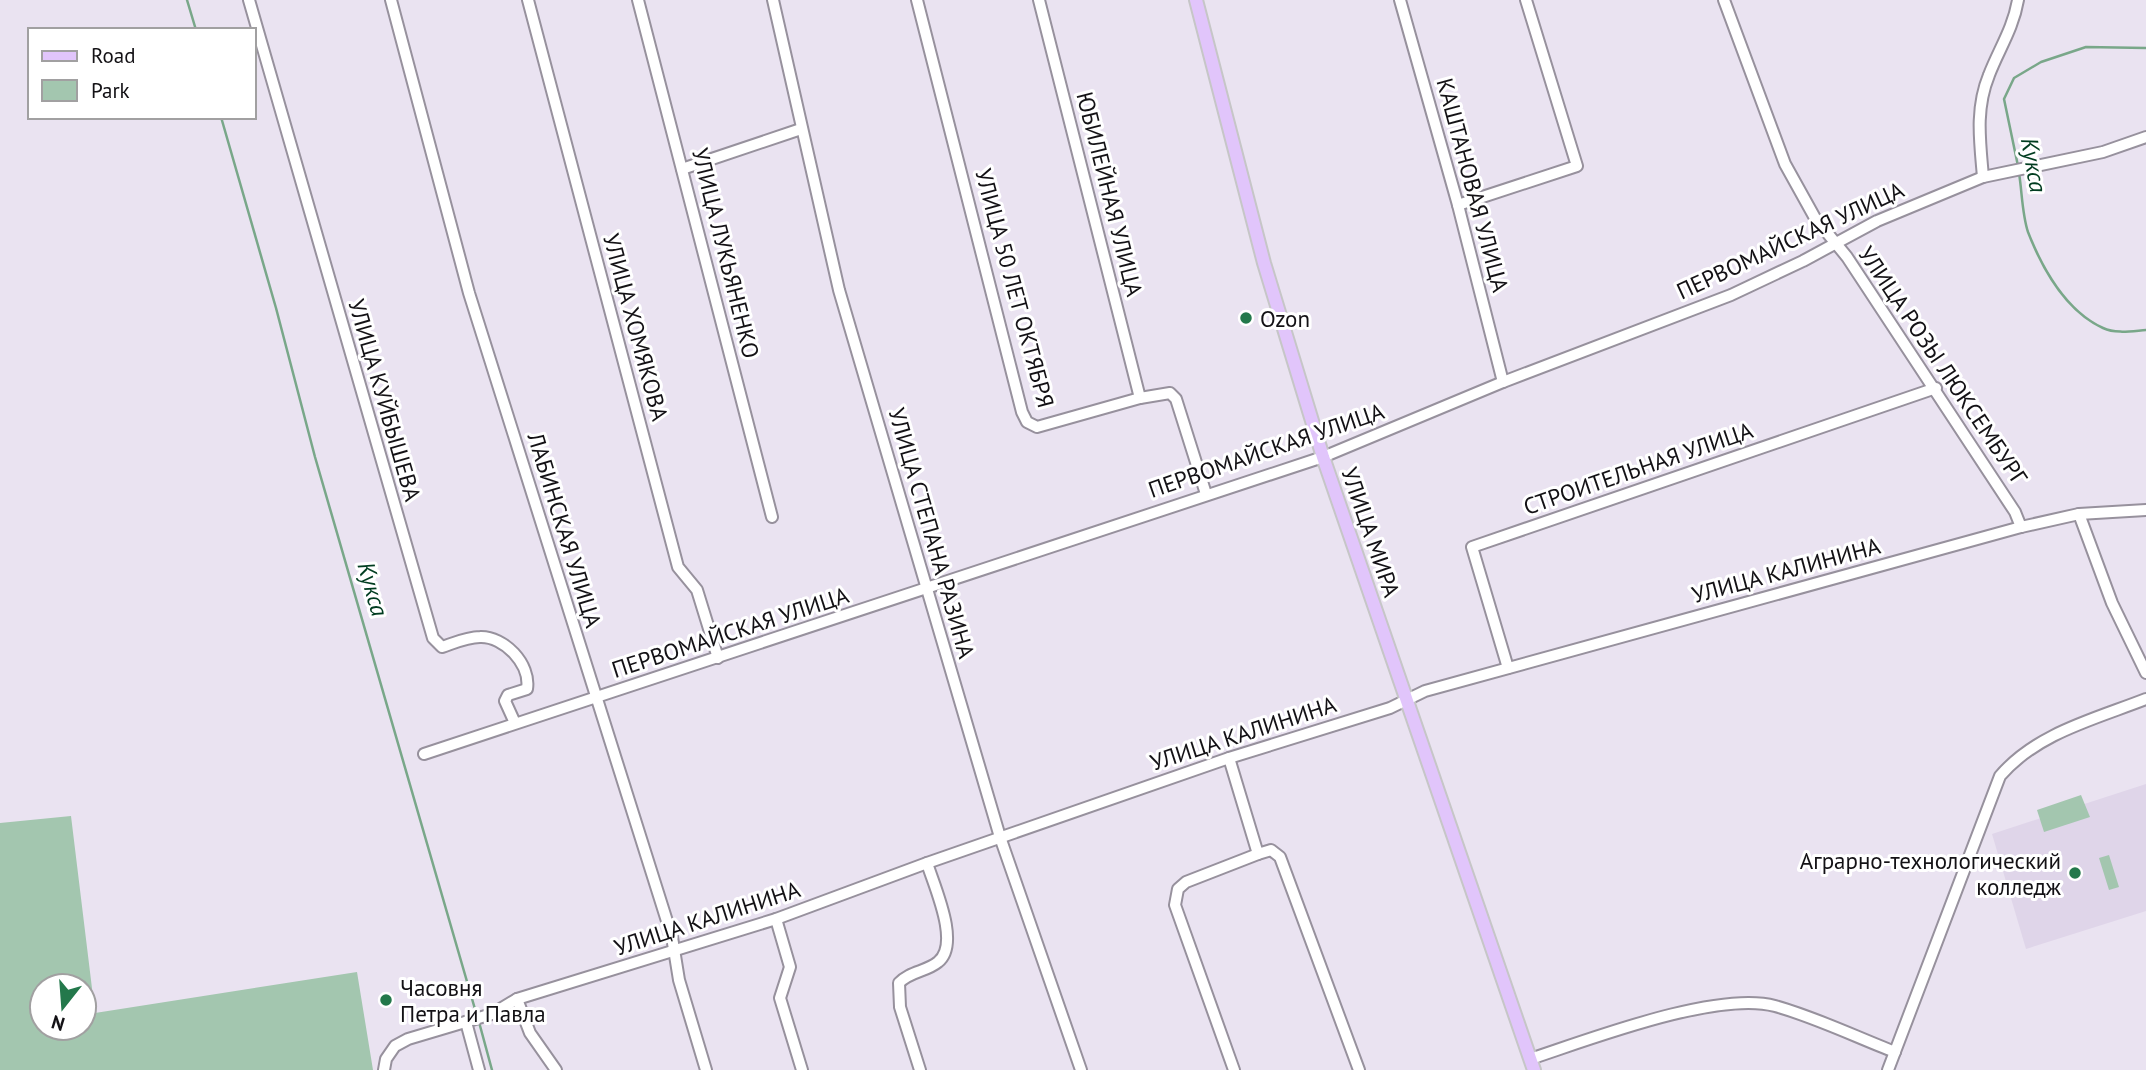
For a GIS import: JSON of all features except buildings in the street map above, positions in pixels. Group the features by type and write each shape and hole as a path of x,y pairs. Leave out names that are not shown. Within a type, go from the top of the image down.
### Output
{"main road":[{"name":"УЛИЦА МИРА","path":"1196,0 1264,263 1323,457 1532,1064"}],"street":[{"name":"УЛИЦА КУЙБЫШЕВА","path":"249,0 433,638 436,644 442,646 486,638 496,640 518,657 528,682 527,689 508,695 505,701 515,723"},
{"name":"ЛАБИНСКАЯ УЛИЦА","path":"391,0 469,292 675,952 679,980 706,1070"},
{"name":"УЛИЦА ХОМЯКОВА","path":"528,0 678,567 697,590 718,658"},
{"name":"УЛИЦА ЛУКЬЯНЕНКО","path":"638,0 772,517"},
{"name":"УЛИЦА СТЕПАНА РАЗИНА","path":"773,0 839,290 1000,837 1081,1070"},
{"name":"УЛИЦА 50 ЛЕТ ОКТЯБРЯ","path":"917,0 1022,412 1027,422 1037,427 1140,398 1170,393 1176,399 1206,494"},
{"name":"ЮБИЛЕЙНАЯ УЛИЦА","path":"1039,0 1140,398"},
{"name":"КАШТАНОВАЯ УЛИЦА","path":"1399,0 1458,205 1503,382"},
{"path":"1458,205 1577,166 1526,0"},
{"name":"УЛИЦА РОЗЫ ЛЮКСЕМБУРГ","path":"1724,0 1785,164 1815,218 1837,244 1936,388 2015,512 2021,527"},
{"path":"1983,177 1978,117 1988,76 2014,24 2018,0"},
{"path":"682,169 801,129"},
{"name":"ПЕРВОМАЙСКАЯ УЛИЦА","path":"425,754 1323,457 1503,382 1731,295 1837,244 1877,221 1983,177 2103,152 2146,137"},
{"name":"СТРОИТЕЛЬНАЯ УЛИЦА","path":"1508,668 1472,547 1936,388"},
{"name":"УЛИЦА КАЛИНИНА","path":"384,1070 386,1059 395,1046 408,1039 492,1014 517,999 776,919 1000,837 1229,758 1390,708 1426,691 2021,527 2079,514 2146,510"},
{"path":"2079,514 2112,603 2146,673"},
{"path":"1888,1070 2000,776 2015,759 2046,738 2146,699"},
{"path":"1229,758 1258,854"},
{"path":"1234,1070 1175,905 1178,889 1186,882 1271,850 1280,857 1359,1070"},
{"path":"920,1070 900,1007 900,983 906,975 939,962 947,949 948,932 927,863"},
{"path":"776,919 790,967 780,998 802,1070"},
{"path":"517,999 530,1033 556,1070"},
{"path":"1532,1064 1655,1018 1740,1003 1774,1005 1895,1052"},
{"path":"469,1021 479,1070"}],"shaded area":[{"name":"Аграрно-технологический колледж","path":"2146,784 2146,911 2026,949 1992,834"}],"green space":[{"path":"2081,795 2090,817 2044,832 2037,810"},
{"path":"71,816 90,972 28,972 28,1042 98,1042 98,1013 357,972 373,1070 0,1070 0,823"},
{"path":"2109,855 2119,887 2109,890 2099,858"}],"waterway":[{"name":"Кукса","path":"187,0 195,28"},
{"name":"Кукса","path":"2018,166 2004,99 2014,78 2041,62 2086,47 2146,48"},
{"name":"Кукса","path":"222,119 276,308 315,457 477,1016"},
{"name":"Кукса","path":"2019,173 2028,232 2048,274 2067,300 2090,320 2108,330 2146,330"},
{"name":"Кукса","path":"479,1022 492,1070"}],"place":[{"name":"Ozon","path":"1246,318"},
{"name":"Аграрно-технологический колледж","path":"2075,873"},
{"name":"Часовня Петра и Павла","path":"386,1000"}]}
